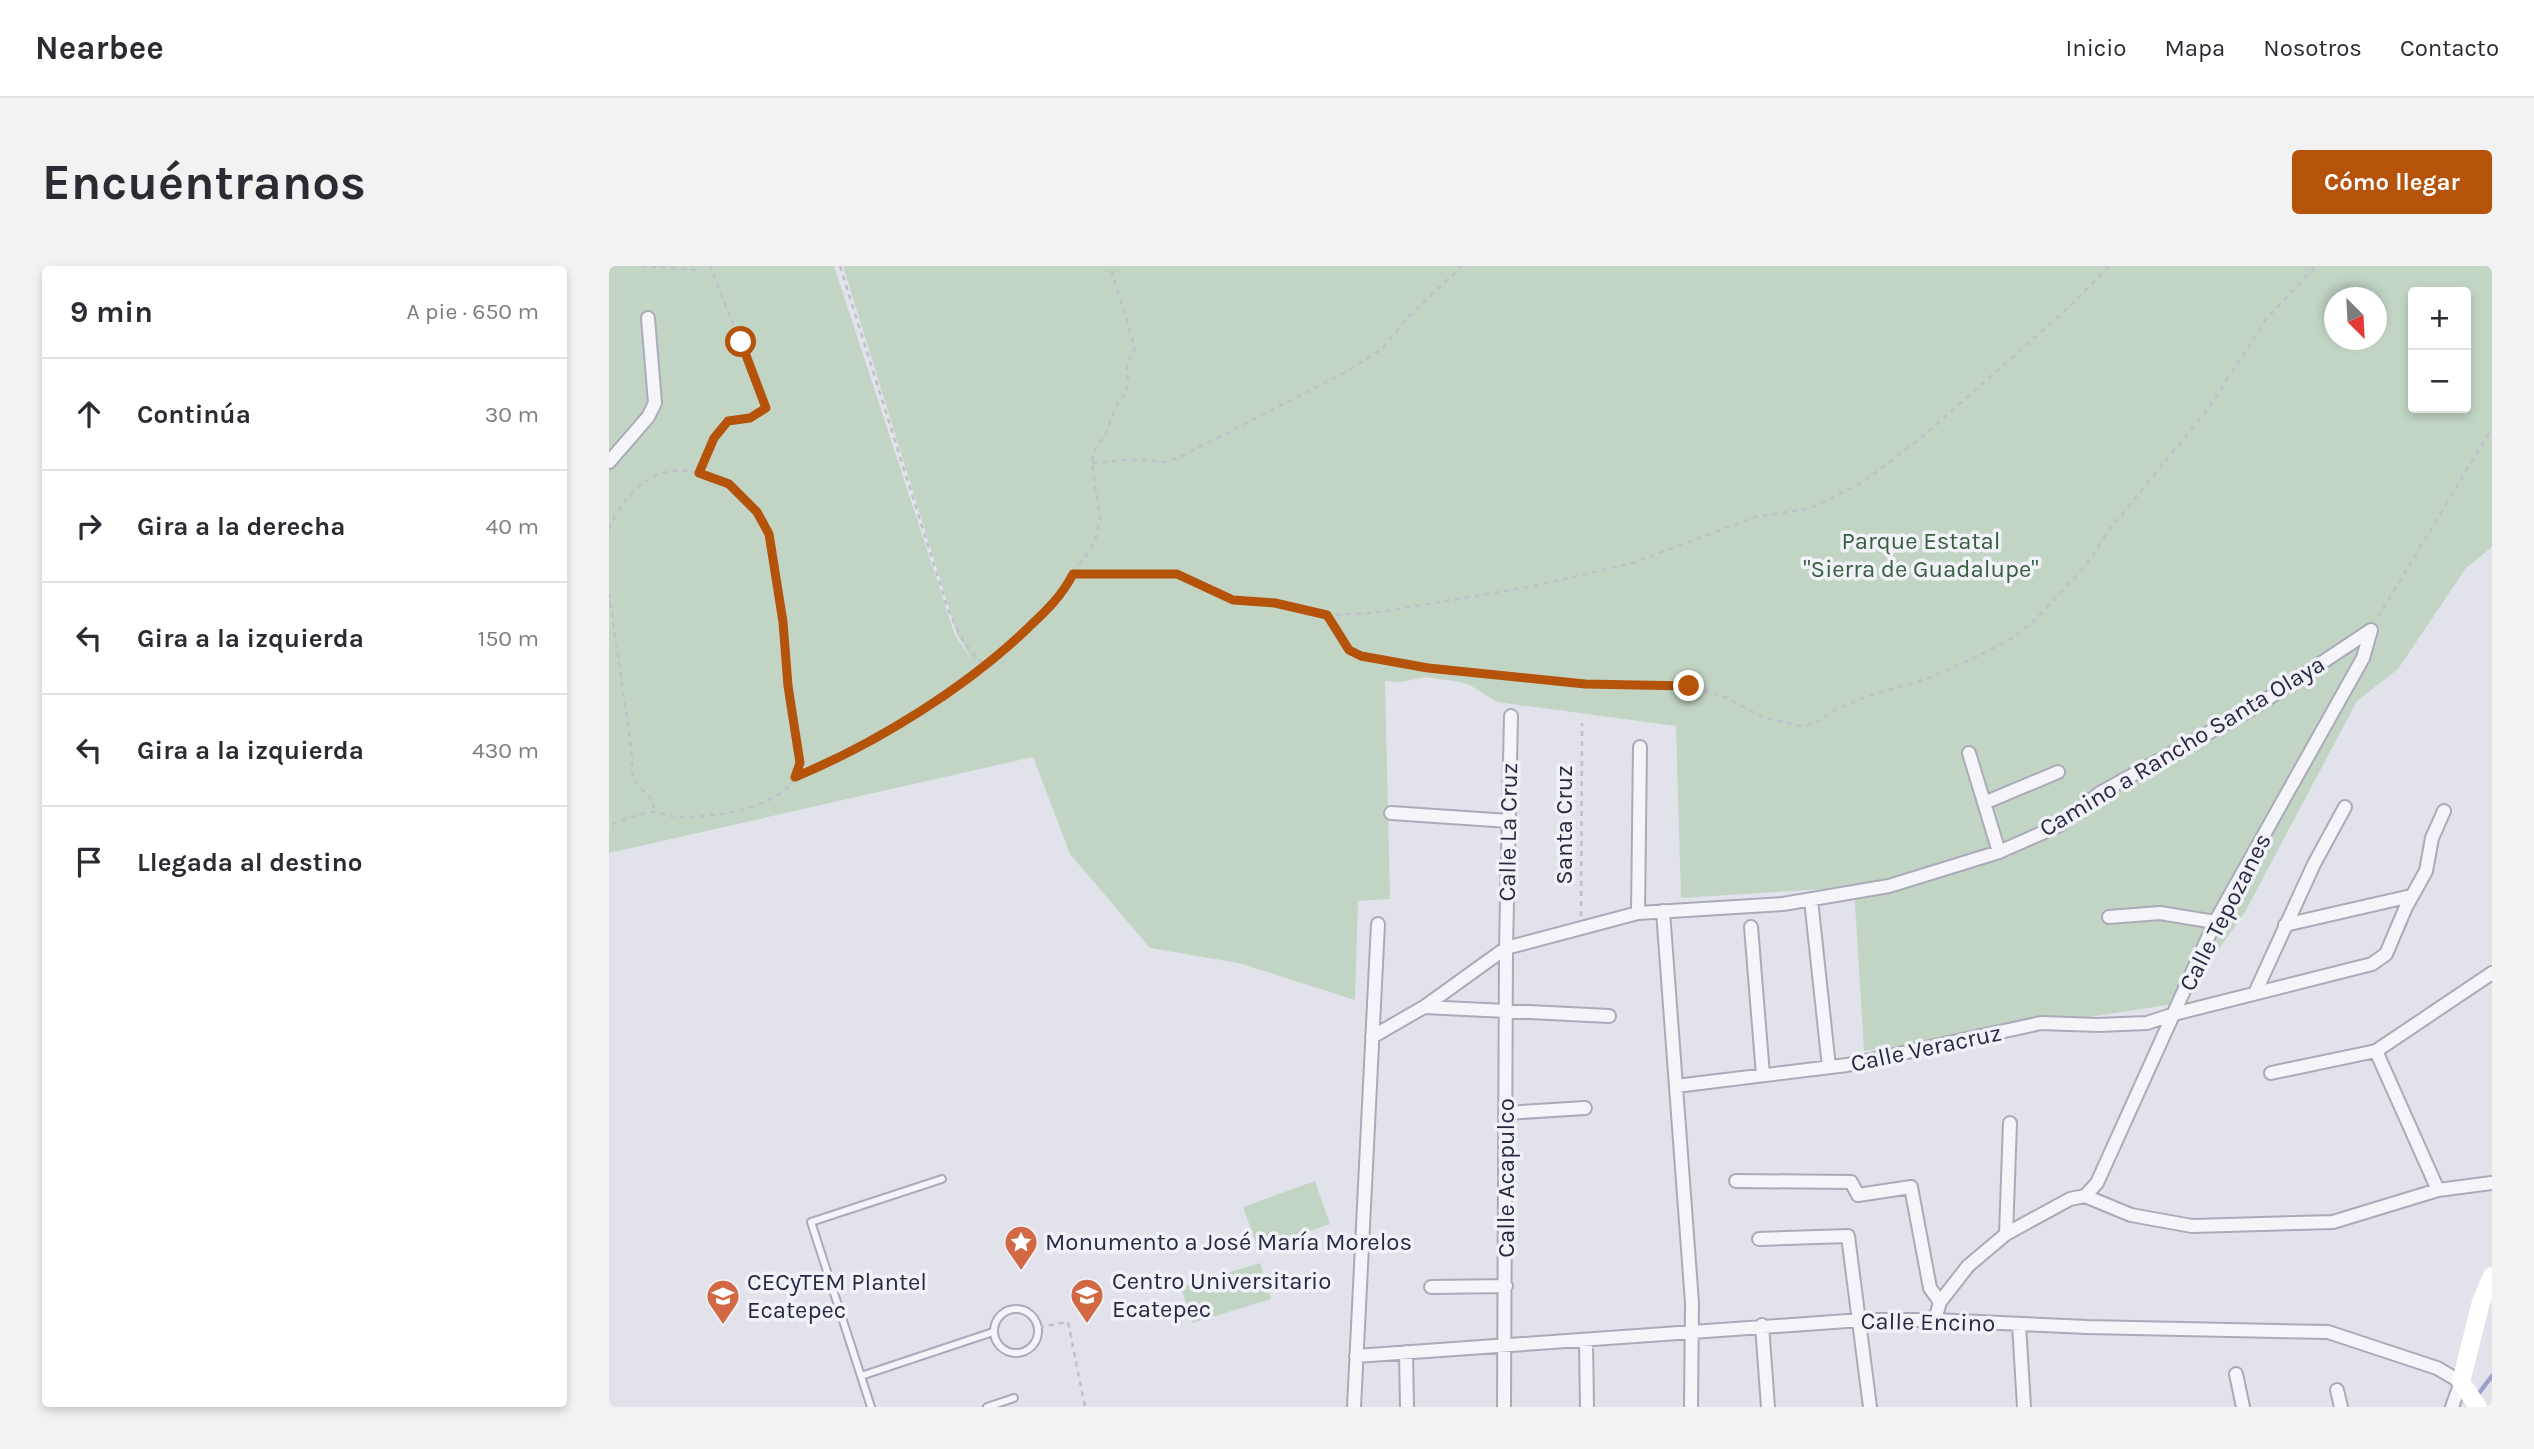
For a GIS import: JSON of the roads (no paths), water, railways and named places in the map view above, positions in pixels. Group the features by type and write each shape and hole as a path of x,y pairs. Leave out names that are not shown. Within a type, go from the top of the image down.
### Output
{"main road":[{"path":"2464,1387 2481,1302 2492,1276"},
{"name":"Calle Encino","path":"2464,1387 2478,1407"}],"street":[{"path":"609,462 648,417 655,403 648,318"},
{"name":"Camino a Rancho Santa Olaya","path":"1372,1037 1424,1007 1506,948 1638,913 1783,904 1889,886 1999,852 2060,825 2100,793 2255,707 2371,630"},
{"name":"Calle Tepozanes","path":"2085,1196 2097,1183 2215,922 2363,658 2371,630"},
{"name":"Calle La Cruz","path":"1506,948 1511,716"},
{"path":"1638,913 1640,747"},
{"path":"1969,753 1999,852"},
{"path":"1984,803 2058,772"},
{"path":"2255,993 2313,864 2345,807"},
{"name":"Calle Veracruz","path":"1677,1086 1829,1067 2041,1023 2147,1023 2372,964 2386,954 2411,897 2426,871 2432,838 2444,811"},
{"path":"1391,813 1509,821"},
{"path":"2285,925 2411,897"},
{"path":"1811,900 1829,1067"},
{"path":"1663,911 1692,1333 1692,1407"},
{"path":"2109,917 2160,913 2215,922"},
{"path":"1354,1407 1378,924"},
{"path":"1751,927 1763,1075"},
{"name":"Calle Acapulco","path":"1504,1407 1506,948"},
{"path":"2271,1073 2376,1051 2492,973"},
{"path":"1424,1007 1609,1016"},
{"path":"2376,1051 2438,1190"},
{"path":"1506,1112 1585,1108"},
{"path":"2006,1234 2010,1123"},
{"path":"1736,1181 1851,1182 1858,1195 1912,1187 1930,1288 1940,1302"},
{"path":"1935,1320 1940,1302 1968,1266 2006,1234 2070,1199 2085,1196 2131,1215 2192,1226 2333,1222 2438,1190 2492,1183"},
{"path":"1759,1239 1848,1236 1861,1320 1870,1407"},
{"path":"1431,1287 1506,1286"},
{"name":"Calle Encino","path":"1356,1356 1692,1333 1762,1325 1861,1320 1935,1320 2328,1332 2437,1368 2464,1387"},
{"path":"2019,1324 2024,1407"},
{"path":"1762,1325 1768,1407"},
{"path":"1586,1340 1587,1407"},
{"path":"1406,1352 1407,1407"},
{"path":"2236,1374 2242,1407"},
{"path":"2452,1407 2464,1387"},
{"path":"2337,1390 2341,1407"}],"lane":[{"path":"871,1407 811,1222 942,1179"},
{"path":"1009,1309 1024,1310 1034,1315 1039,1327 1037,1340 1023,1353 1006,1353 996,1345 993,1332 997,1318 1009,1309"},
{"path":"861,1376 993,1332"},
{"path":"986,1407 1014,1398"}],"waterway":[{"path":"2476,1397 2492,1376"}],"place":[{"name":"Monumento a José María Morelos","path":"1021,1272"},
{"name":"Centro Universitario Ecatepec","path":"1087,1325"},
{"name":"CECyTEM Plantel Ecatepec","path":"723,1326"}],"park label":[{"name":"Parque Estatal \"Sierra de Guadalupe\"","path":"1921,555"}]}
